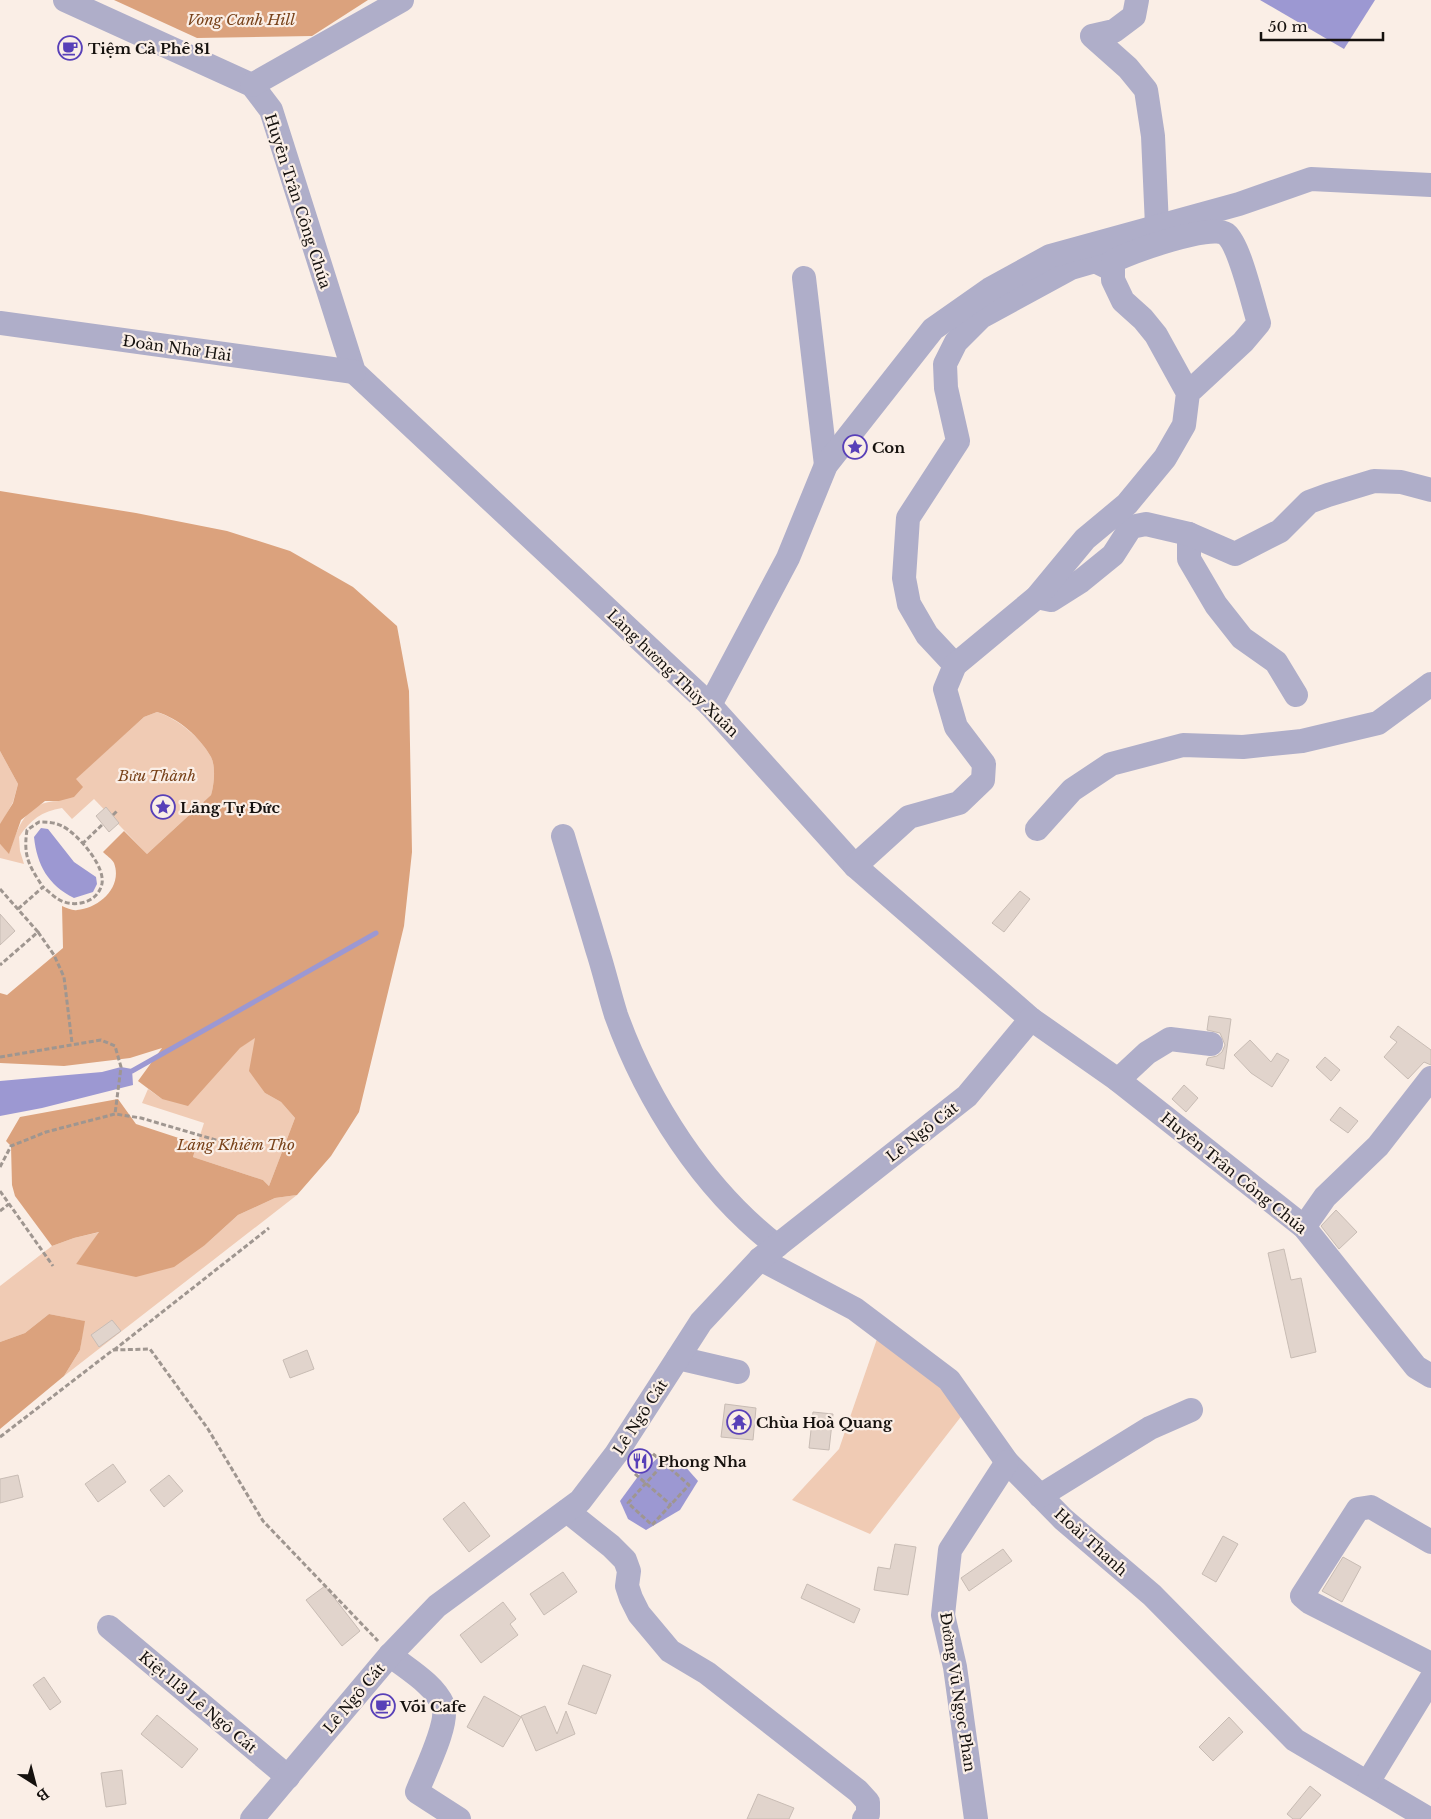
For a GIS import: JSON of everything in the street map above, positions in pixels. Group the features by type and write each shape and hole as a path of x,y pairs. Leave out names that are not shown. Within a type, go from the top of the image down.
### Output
{"street":[{"name":"Huyền Trân Công Chúa","path":"65,0 252,85 271,110 354,372"},
{"path":"252,85 402,0"},
{"path":"1137,0 1134,16 1114,31 1092,36 1128,68 1146,90 1153,136 1157,226"},
{"path":"710,705 788,558 826,465 933,329 990,289 1050,256 1239,204 1311,179 1431,185"},
{"path":"855,866 909,817 959,803 983,780 984,764 956,727 946,688 955,665 1037,596 1085,539 1127,504 1165,458 1184,425 1188,393 1156,335 1144,319 1123,301 1113,280 1113,261 1137,250 1212,230 1226,234 1237,251 1259,323 1243,342 1188,393"},
{"path":"955,665 927,635 909,604 904,578 908,518 958,441 946,388 945,364 956,342 981,316 1071,268 1095,261 1113,270"},
{"path":"804,278 826,465"},
{"name":"Đoàn Nhữ Hài","path":"0,323 354,372"},
{"name":"Làng hương Thủy Xuân","path":"354,372 710,705 855,866 1031,1019"},
{"path":"1037,596 1051,600 1081,581 1113,555 1131,527 1146,524 1189,534 1235,554 1280,532 1309,502 1328,495 1374,481 1400,482 1431,490"},
{"path":"1189,534 1190,559 1216,605 1242,638 1276,662 1296,695"},
{"path":"1037,829 1072,790 1111,764 1183,745 1243,747 1302,741 1378,723 1431,684"},
{"name":"Hoài Thanh","path":"563,836 616,1015 653,1093 679,1137 728,1202 750,1225 768,1252 855,1309 949,1380 1007,1462 1040,1496 1152,1596 1295,1740 1368,1782 1420,1817"},
{"name":"Huyền Trân Công Chúa","path":"1031,1019 1118,1080 1304,1227 1416,1367 1431,1376"},
{"name":"Lê Ngô Cát","path":"252,1819 390,1655 437,1606 580,1501 616,1454 701,1322 768,1252 967,1096 1031,1019"},
{"path":"1118,1080 1147,1053 1170,1039 1211,1044"},
{"path":"1304,1227 1325,1197 1378,1146 1431,1078"},
{"path":"678,1358 738,1372"},
{"path":"1040,1496 1150,1428 1191,1410"},
{"name":"Đường Vũ Ngọc Phan","path":"976,1819 955,1667 943,1615 950,1550 1007,1462"},
{"path":"1431,1542 1371,1507 1358,1509 1302,1596 1309,1602 1431,1664"},
{"path":"567,1510 625,1560 629,1571 627,1586 631,1598 639,1614 670,1651 707,1673 858,1791 868,1802 868,1814 864,1819"},
{"name":"Kiệt 113 Lê Ngô Cát","path":"109,1627 288,1777"},
{"path":"390,1655 432,1690 443,1705 445,1718 417,1792 459,1819"},
{"path":"1368,1782 1431,1679"}],"path":[{"path":"113,815 117,811"},
{"path":"39,822 50,822 69,830 95,859 102,874 102,887 94,898 72,904 59,900 43,887 31,870 24,850 27,830 39,822"},
{"path":"82,844 103,824"},
{"path":"18,909 43,887"},
{"path":"0,889 38,932 54,955 64,977 72,1043"},
{"path":"0,965 38,932"},
{"path":"0,1057 72,1043 101,1040 115,1046 121,1068 120,1088 115,1114"},
{"path":"0,1166 11,1146 46,1132 115,1114 148,1120 233,1145"},
{"path":"0,1190 53,1266"},
{"path":"0,1211 9,1204"},
{"path":"0,1437 269,1228"},
{"path":"113,1350 150,1349 208,1429 263,1521 348,1607 390,1655"},
{"path":"638,1469 652,1453 664,1463 689,1485 652,1525 628,1503 664,1463"},
{"path":"634,1473 671,1505"}],"green space":[{"name":"Vong Canh Hill","path":"114,0 368,0 312,36 197,38"},
{"path":"0,491 136,513 227,531 290,551 353,587 397,626 409,691 412,852 404,926 359,1112 331,1156 297,1195 275,1198 238,1215 205,1245 174,1267 136,1277 76,1264 99,1232 52,1246 15,1196 12,1185 11,1146 6,1141 20,1117 118,1099 136,1124 197,1144 193,1157 263,1180 269,1186 295,1118 281,1102 265,1093 249,1071 255,1038 240,1048 188,1106 162,1099 138,1081 162,1048 130,1058 64,1066 0,1063 0,993 7,995 63,948 62,906 77,910 101,901 112,888 116,872 114,863 103,852 124,831 147,854 211,795 214,766 211,757 201,742 188,729 173,719 157,712 144,717 76,779 83,787 74,797 59,801 45,801 21,820 9,854 0,844 0,824 13,803 18,784 0,751"},
{"name":"Bửu Thành","path":"157,712 173,719 188,730 211,757 214,766 214,781 211,795 147,854 94,799 72,819 62,808 48,811 32,821 19,837 20,851 24,864 0,858 0,844 9,853 20,825 31,811 39,805 59,801 75,779 144,717"},
{"path":"0,751 18,784 13,802 0,826"},
{"name":"Lăng Khiêm Thọ","path":"256,1037 265,1093 281,1102 295,1118 269,1186 263,1180 193,1157 204,1123 142,1103 148,1089 162,1099"},
{"path":"297,1195 64,1376 80,1350 84,1321 49,1314 25,1333 0,1342 0,1286 52,1246 74,1238 100,1232 76,1264 205,1245 238,1215 275,1198"},
{"path":"49,1314 85,1321 80,1350 64,1376 0,1429 0,1342 25,1333"},
{"path":"878,1336 936,1375 963,1414 870,1534 792,1500 839,1449"}],"shaded area":[{"path":"1260,0 1375,0 1344,49"},
{"path":"41,828 48,829 74,862 96,877 97,884 93,892 74,898 57,887 45,873 38,857 34,837"},
{"path":"121,1067 132,1069 133,1085 42,1108 0,1116 0,1081 102,1072"},
{"path":"662,1454 683,1464 698,1481 680,1510 646,1530 628,1519 620,1501 639,1475"}],"building":[{"path":"106,807 119,823 109,832 96,816"},
{"path":"1020,891 1030,899 1004,932 992,923"},
{"path":"0,914 15,931 0,945"},
{"path":"1209,1016 1231,1019 1224,1069 1206,1065 1208,1058 1217,1056 1222,1052 1225,1045 1220,1033 1207,1030"},
{"path":"1398,1026 1431,1050 1431,1065 1424,1062 1408,1079 1384,1057 1397,1042 1390,1037"},
{"path":"1250,1040 1271,1062 1277,1053 1289,1060 1272,1087 1251,1073 1234,1055"},
{"path":"1325,1057 1340,1070 1331,1081 1316,1067"},
{"path":"1184,1085 1198,1098 1186,1112 1172,1099"},
{"path":"1340,1107 1358,1121 1348,1133 1330,1120"},
{"path":"1336,1210 1357,1232 1339,1249 1321,1226"},
{"path":"1284,1249 1291,1280 1301,1278 1316,1352 1291,1358 1268,1253"},
{"path":"112,1320 121,1331 99,1347 91,1335"},
{"path":"307,1350 314,1369 290,1378 283,1360"},
{"name":"Chùa Hoà Quang","path":"725,1404 756,1408 753,1440 721,1437"},
{"name":"Chùa Hoà Quang","path":"813,1412 833,1414 829,1450 809,1448"},
{"path":"113,1464 126,1482 98,1502 85,1484"},
{"path":"18,1475 23,1497 0,1503 0,1479"},
{"path":"169,1475 183,1491 164,1507 150,1490"},
{"path":"464,1502 490,1536 469,1552 443,1519"},
{"path":"1223,1536 1238,1544 1216,1582 1202,1574"},
{"path":"895,1544 916,1547 908,1595 874,1590 878,1567 890,1569"},
{"path":"1003,1549 1012,1561 969,1591 961,1578"},
{"path":"1343,1557 1361,1567 1342,1602 1322,1591"},
{"path":"563,1572 577,1592 544,1615 530,1594"},
{"path":"807,1584 860,1609 854,1623 801,1598"},
{"path":"325,1586 360,1631 342,1646 306,1600"},
{"path":"503,1602 516,1619 510,1624 518,1635 481,1663 460,1635"},
{"path":"583,1665 611,1675 596,1714 568,1704"},
{"path":"44,1677 61,1702 50,1710 33,1685"},
{"path":"484,1696 521,1717 503,1747 467,1727"},
{"path":"545,1706 557,1734 566,1711 575,1734 536,1751 521,1716"},
{"path":"157,1715 198,1749 182,1768 141,1734"},
{"path":"1229,1717 1243,1732 1213,1761 1199,1747"},
{"path":"122,1770 126,1804 106,1807 101,1773"},
{"path":"1310,1786 1321,1795 1300,1819 1293,1819 1287,1814"},
{"path":"758,1794 794,1808 789,1819 747,1819"}],"waterway":[{"path":"132,1071 376,933"}],"place":[{"name":"Tiệm Cà Phê 81","path":"70,48"},
{"name":"Con","path":"855,447"},
{"name":"Lăng Tự Đức","path":"163,807"},
{"name":"Chùa Hoà Quang","path":"739,1422"},
{"name":"Phong Nha","path":"640,1461"},
{"name":"Vối Cafe","path":"383,1706"}]}
